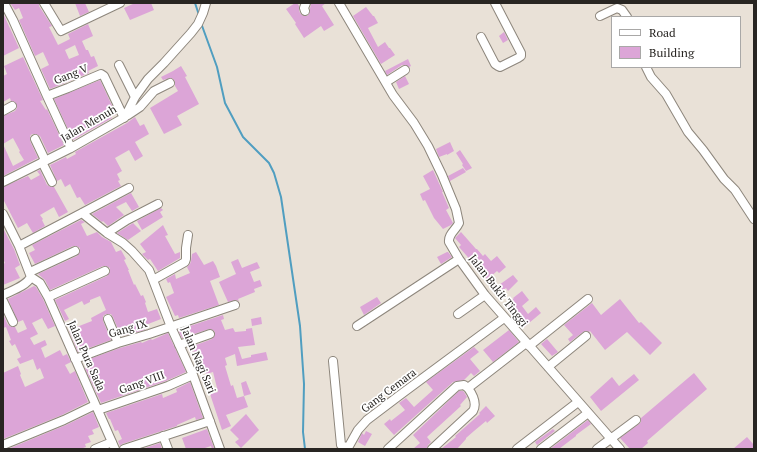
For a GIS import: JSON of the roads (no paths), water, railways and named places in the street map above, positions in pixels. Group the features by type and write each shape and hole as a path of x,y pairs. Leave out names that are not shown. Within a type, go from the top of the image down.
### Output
{"street":[{"path":"4,3 71,148"},
{"path":"44,3 59,29 62,31 120,3"},
{"name":"Jalan Menuh","path":"3,182 71,148 125,116 148,79 198,24 206,3"},
{"name":"Jalan Bukit Tinggi","path":"339,3 393,95 414,123 428,146 442,175 456,209 459,223 449,237 449,242 459,259 504,318 620,449"},
{"path":"482,37 495,64 499,67 521,56 521,53 495,3"},
{"path":"600,16 617,8 622,10 626,16"},
{"path":"119,65 136,97"},
{"path":"647,68 657,85 666,94 688,132 738,195 754,219"},
{"path":"386,82 405,70"},
{"name":"Gang V","path":"47,96 101,74 125,116"},
{"path":"125,116 140,107 154,91 170,83"},
{"path":"3,111 12,106"},
{"path":"35,139 52,182"},
{"path":"19,246 129,188"},
{"path":"107,233 127,220 158,204"},
{"name":"Jalan Nagi Sari","path":"82,213 107,233 123,243 148,270 171,327 193,375 220,449"},
{"path":"3,214 31,274"},
{"path":"153,280 185,262 188,235"},
{"path":"3,295 22,286 27,282 31,274 75,251"},
{"path":"357,326 459,259"},
{"path":"48,297 105,271"},
{"name":"Jalan Pura Sada","path":"31,274 40,283 48,297 77,357 114,445"},
{"path":"458,314 485,295"},
{"path":"468,388 588,299"},
{"path":"3,301 13,322"},
{"name":"Gang IX","path":"77,357 236,305"},
{"name":"Gang Cemara","path":"333,361 341,445 347,447 358,430 367,420 504,318"},
{"path":"108,319 118,343"},
{"path":"179,345 210,334"},
{"path":"548,367 586,336"},
{"name":"Gang IX","path":"77,357 108,349"},
{"name":"Gang VIII","path":"3,445 97,407 168,386 193,375"},
{"path":"388,449 457,386 464,385 473,395 475,408 432,449"},
{"path":"517,449 578,402"},
{"path":"71,419 89,412"},
{"path":"541,449 588,413"},
{"path":"597,449 636,420"},
{"path":"124,449 210,421"},
{"path":"163,436 168,449"},
{"path":"95,449 114,445"}],"waterway":[{"path":"195,3 199,15"},
{"path":"201,23 217,67 225,103 243,137 269,163 274,173 281,197 300,326 304,384 303,432 305,449"}]}
